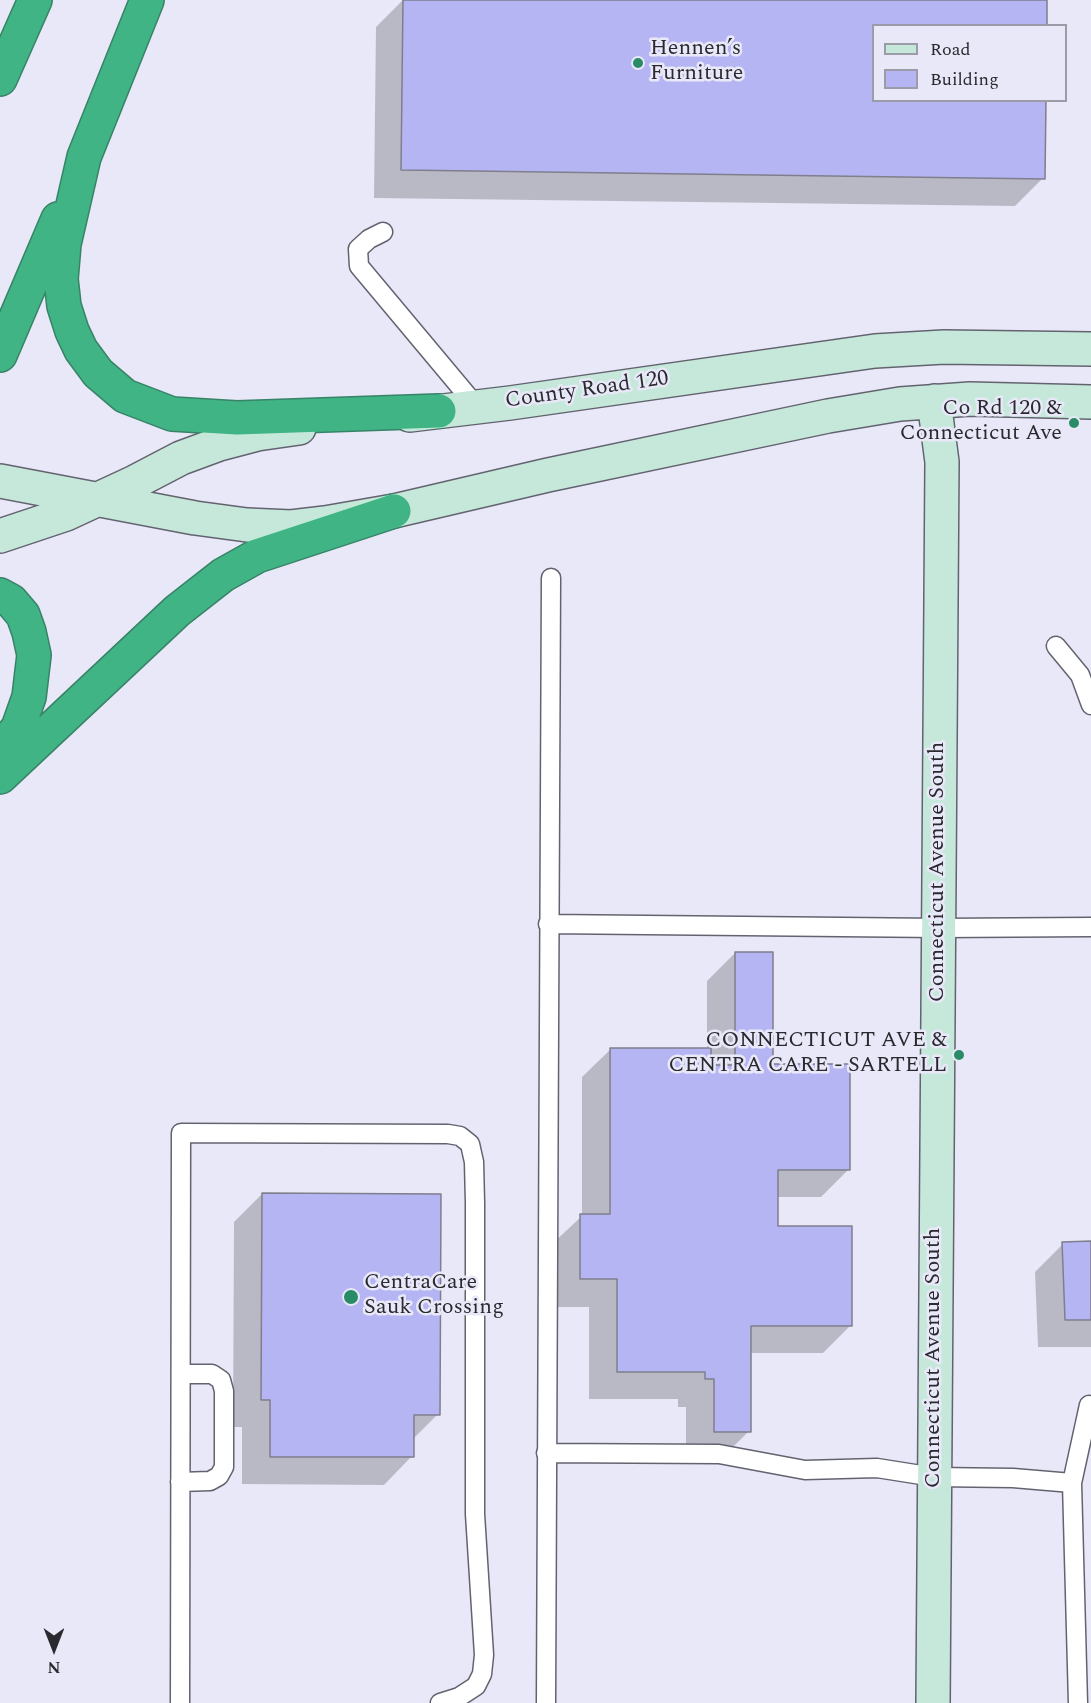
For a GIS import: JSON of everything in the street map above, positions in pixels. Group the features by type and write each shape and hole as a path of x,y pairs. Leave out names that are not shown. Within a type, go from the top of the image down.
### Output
{"highway":[{"path":"0,79 35,0"},
{"path":"0,355 88,149 147,0"},
{"path":"88,149 64,244 61,279 64,306 81,350 98,373 125,396 172,414 237,418 439,411"},
{"path":"0,777 177,611 223,575 257,556 394,511"},
{"path":"0,595 11,601 23,615 34,655 29,697 18,728 0,750"}],"street":[{"name":"County Road 120","path":"0,537 66,514 181,458 219,444 257,434 477,407 875,351 944,347 1091,349"},
{"path":"0,481 195,518 258,526 291,527 394,511 548,475 828,416 900,404 970,399 1091,402"},
{"name":"Connecticut Avenue South","path":"933,1703 942,462 934,401"}],"lane":[{"path":"383,232 369,239 358,249 359,266 477,407"},
{"path":"546,1703 551,578"},
{"path":"1056,646 1080,675 1091,705"},
{"path":"548,924 939,928 1091,927"},
{"path":"180,1703 181,1133 448,1134 460,1136 470,1144 474,1162 475,1203 475,1514 484,1655 482,1674 476,1686 459,1697 440,1703"},
{"path":"180,1482 210,1481 219,1476 224,1467 224,1401 221,1380 213,1374 181,1374"},
{"path":"1078,1703 1072,1483 1089,1406"},
{"path":"546,1453 719,1454 805,1470 877,1468 934,1477 1012,1478 1072,1483"}],"building":[{"name":"Hennen’s Furniture","path":"403,0 1047,0 1047,24 872,24 872,102 1046,102 1045,179 401,170"},
{"path":"735,952 773,952 773,1064 850,1064 850,1170 778,1170 778,1226 852,1226 852,1326 751,1326 751,1432 714,1432 714,1379 705,1379 705,1372 617,1372 617,1279 580,1279 580,1214 610,1214 610,1048 711,1048 711,1065 735,1065"},
{"name":"CentraCare Sauk Crossing","path":"262,1193 441,1194 440,1415 414,1415 414,1457 270,1457 270,1400 261,1400"},
{"path":"1091,1241 1091,1320 1065,1320 1062,1242"}],"place":[{"name":"Hennen’s Furniture","path":"638,63"},
{"name":"Co Rd 120 & Connecticut Ave","path":"1074,423"},
{"name":"CONNECTICUT AVE & CENTRA CARE - SARTELL","path":"959,1055"},
{"name":"CentraCare Sauk Crossing","path":"351,1297"}]}
